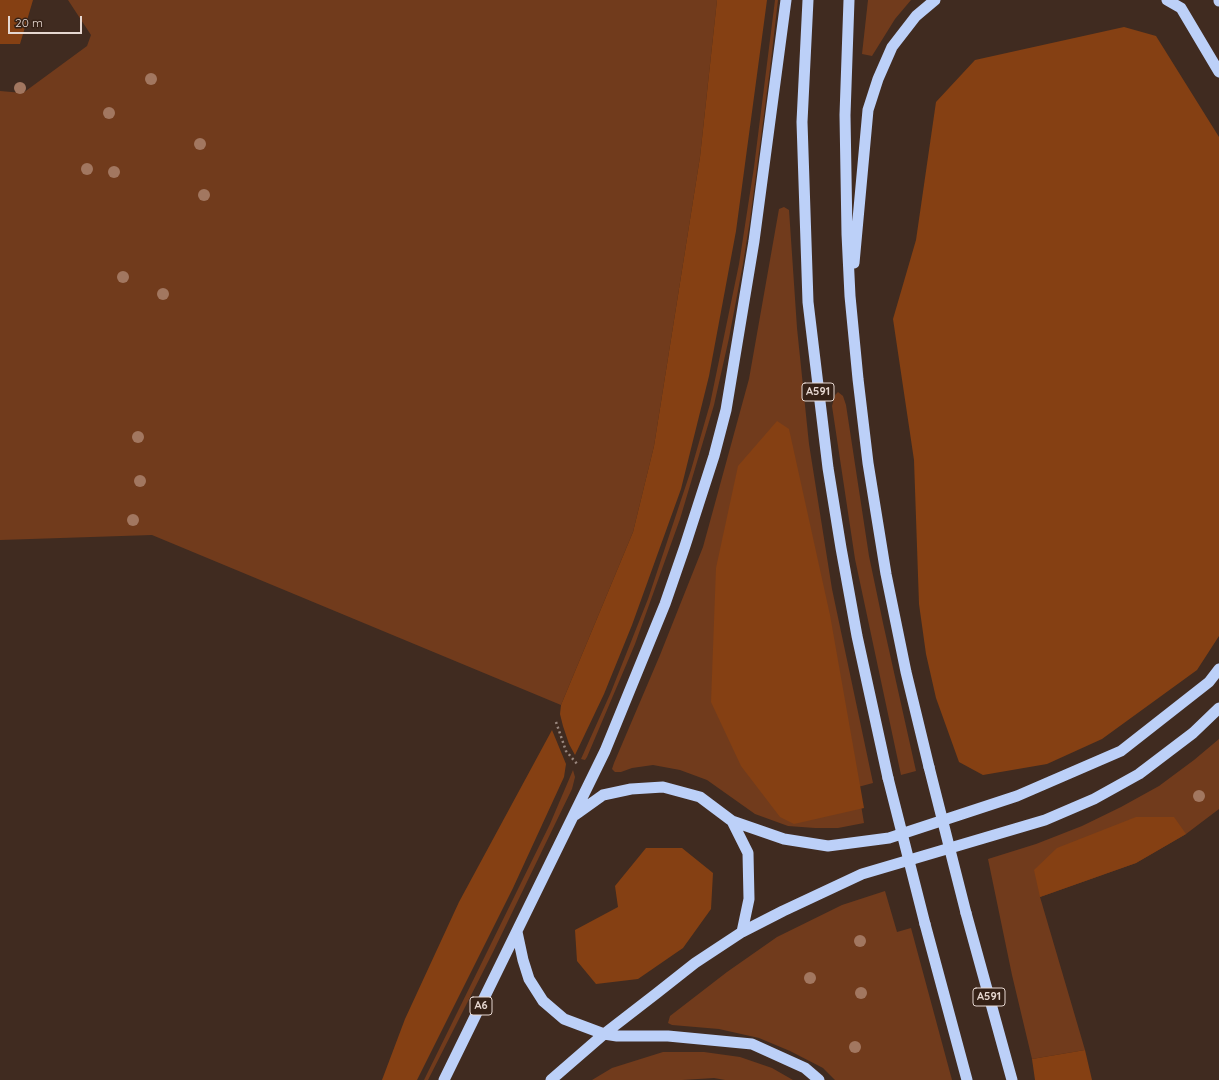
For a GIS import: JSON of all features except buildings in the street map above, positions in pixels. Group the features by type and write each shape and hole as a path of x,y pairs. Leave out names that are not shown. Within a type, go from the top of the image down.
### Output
{"highway":[{"path":"786,0 754,241 726,410 714,456 665,604 634,683 594,775 517,932 522,960 529,979 544,1001 564,1019 604,1034 617,1036 668,1036 752,1044 806,1068 819,1080"},
{"name":"A591","path":"808,0 802,122 804,210 810,318 828,468 857,636 888,778 967,1080"},
{"name":"A591","path":"849,0 845,115 846,234 850,296 868,463 886,574 906,672 966,913 1012,1080"},
{"path":"850,296 868,110 878,79 892,47 916,16 936,0"},
{"path":"1167,0 1181,8 1219,72"},
{"path":"573,816 603,795 631,789 663,787 700,797 732,821 784,839 828,846 889,838 1018,796 1121,751 1209,682 1219,669"},
{"path":"551,1080 604,1034 690,968 742,932 862,874 1045,820 1094,799 1139,774 1193,733 1219,708"},
{"path":"732,821 748,853 749,899 742,932"},
{"name":"A6","path":"444,1080 517,932"}],"path":[{"path":"556,722 566,751 575,764 594,775"}],"shaded area":[{"path":"0,0 33,0 20,44 0,44"},
{"path":"68,0 717,0 700,157 654,446 633,532 561,705 152,535 0,540 0,91 23,93 87,46 91,35"},
{"path":"717,0 767,0 736,231 709,376 681,489 632,625 604,694 575,755 569,744 563,726 560,714 561,705 633,532 654,446 700,157"},
{"path":"775,0 778,0 750,220 729,338 714,405 680,519 635,644 587,757 585,760 581,759 611,692 648,599 691,470 710,404 739,264 754,167"},
{"path":"868,0 911,0 895,19 872,56 862,54"},
{"path":"1124,27 1156,36 1219,137 1219,636 1197,670 1102,739 1047,764 983,775 959,762 936,698 926,654 919,604 914,460 893,319 916,240 936,102 975,60"},
{"path":"784,207 789,210 797,328 809,444 832,589 873,783 858,787 864,823 838,828 788,826 755,814 707,780 680,770 653,765 632,768 621,772 615,772 612,769 703,547 749,379 779,209"},
{"path":"838,392 843,396 846,405 869,556 916,771 901,775 855,559 832,406 835,395"},
{"path":"777,421 789,429 830,615 864,808 794,824 780,817 741,766 711,702 716,568 738,466"},
{"path":"552,730 566,764 564,777 513,888 417,1080 382,1080 405,1019 459,902"},
{"path":"1219,739 1219,809 1186,834 1136,863 1040,897 1085,1050 1032,1059 1012,975 988,859 1036,844 1082,826 1121,807 1159,786"},
{"path":"573,770 575,777 572,789 493,952 428,1080 424,1080 550,824"},
{"path":"1136,817 1174,817 1186,834 1136,863 1040,897 1034,870 1057,848"},
{"path":"646,848 682,848 713,873 711,909 683,948 638,979 596,984 577,961 575,930 618,907 615,886"},
{"path":"885,891 897,932 911,928 952,1080 835,1080 823,1068 790,1051 759,1038 719,1029 672,1025 668,1023 670,1016 727,972 777,937 842,905"},
{"path":"1085,1050 1092,1080 1035,1080 1032,1059"},
{"path":"663,1052 704,1052 740,1057 772,1068 793,1080 725,1080 714,1078 682,1080 592,1080 612,1068"}]}
